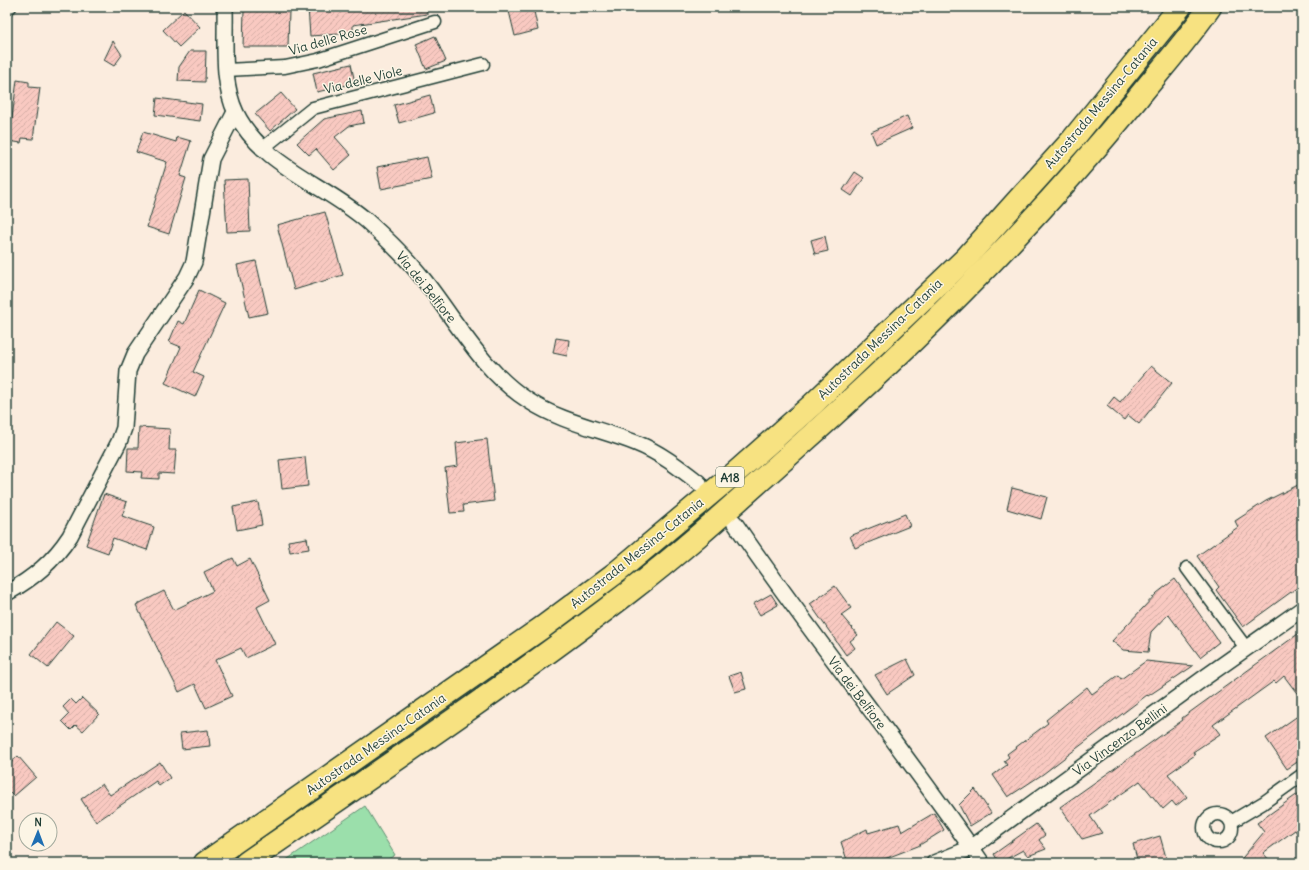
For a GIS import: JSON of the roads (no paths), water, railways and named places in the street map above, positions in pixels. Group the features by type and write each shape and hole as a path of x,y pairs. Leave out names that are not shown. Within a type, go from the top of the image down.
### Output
{"highway":[{"name":"Autostrada Messina-Catania","path":"205,863 543,627 617,572 812,405 964,259 1073,139 1180,7"},
{"name":"Autostrada Messina-Catania","path":"246,863 481,700 619,599 692,541 774,469 908,348 1034,220 1091,155 1210,7"}],"street":[{"name":"Via dei Belfiore","path":"226,7 226,70 229,92 236,112 249,135 262,149 336,198 372,226 423,279 482,359 505,383 528,401 549,413 638,444 673,462 699,483"},
{"name":"Via delle Rose","path":"226,70 285,67 318,60 435,22"},
{"name":"Via delle Viole","path":"262,149 313,108 483,64"},
{"path":"7,593 31,579 48,565 60,551 70,536 119,442 124,428 128,371 135,354 187,277 194,262 211,159 236,112"},
{"name":"Via dei Belfiore","path":"734,522 779,588 982,863"},
{"path":"1187,568 1246,648"},
{"name":"Via Vincenzo Bellini","path":"934,863 971,848 1302,609"},
{"path":"1231,822 1263,803 1302,775"}]}
